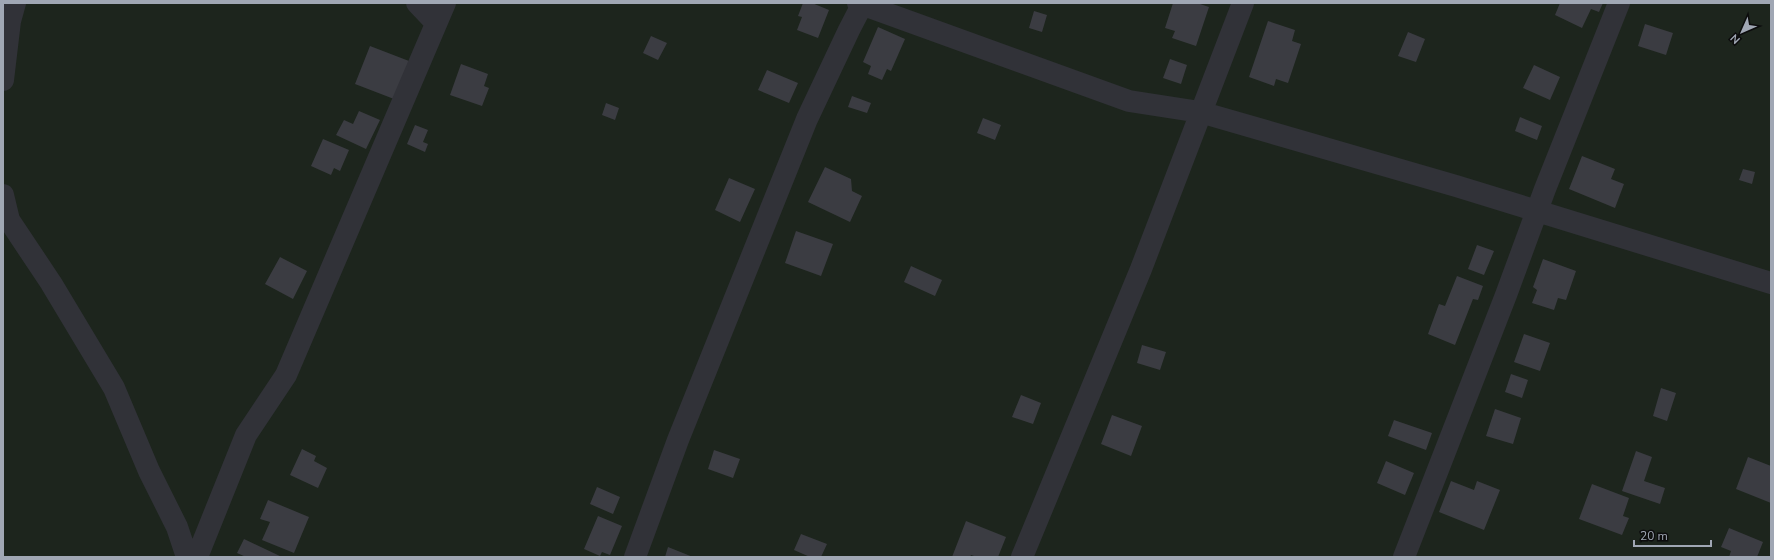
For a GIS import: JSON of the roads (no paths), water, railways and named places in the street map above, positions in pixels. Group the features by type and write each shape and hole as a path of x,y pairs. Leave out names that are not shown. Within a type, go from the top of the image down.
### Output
{"street":[{"path":"3,80 10,21 15,3"},
{"path":"416,3 436,23"},
{"path":"198,557 246,435 286,375 445,3"},
{"path":"635,557 678,440 807,119 861,3 1129,102 1200,112 1456,186 1536,212 1771,283"},
{"path":"1022,557 1141,270 1200,112 1243,3"},
{"path":"1404,557 1536,212 1619,3"},
{"path":"3,196 9,220 51,283 114,388 149,472 177,527 187,557"}]}
